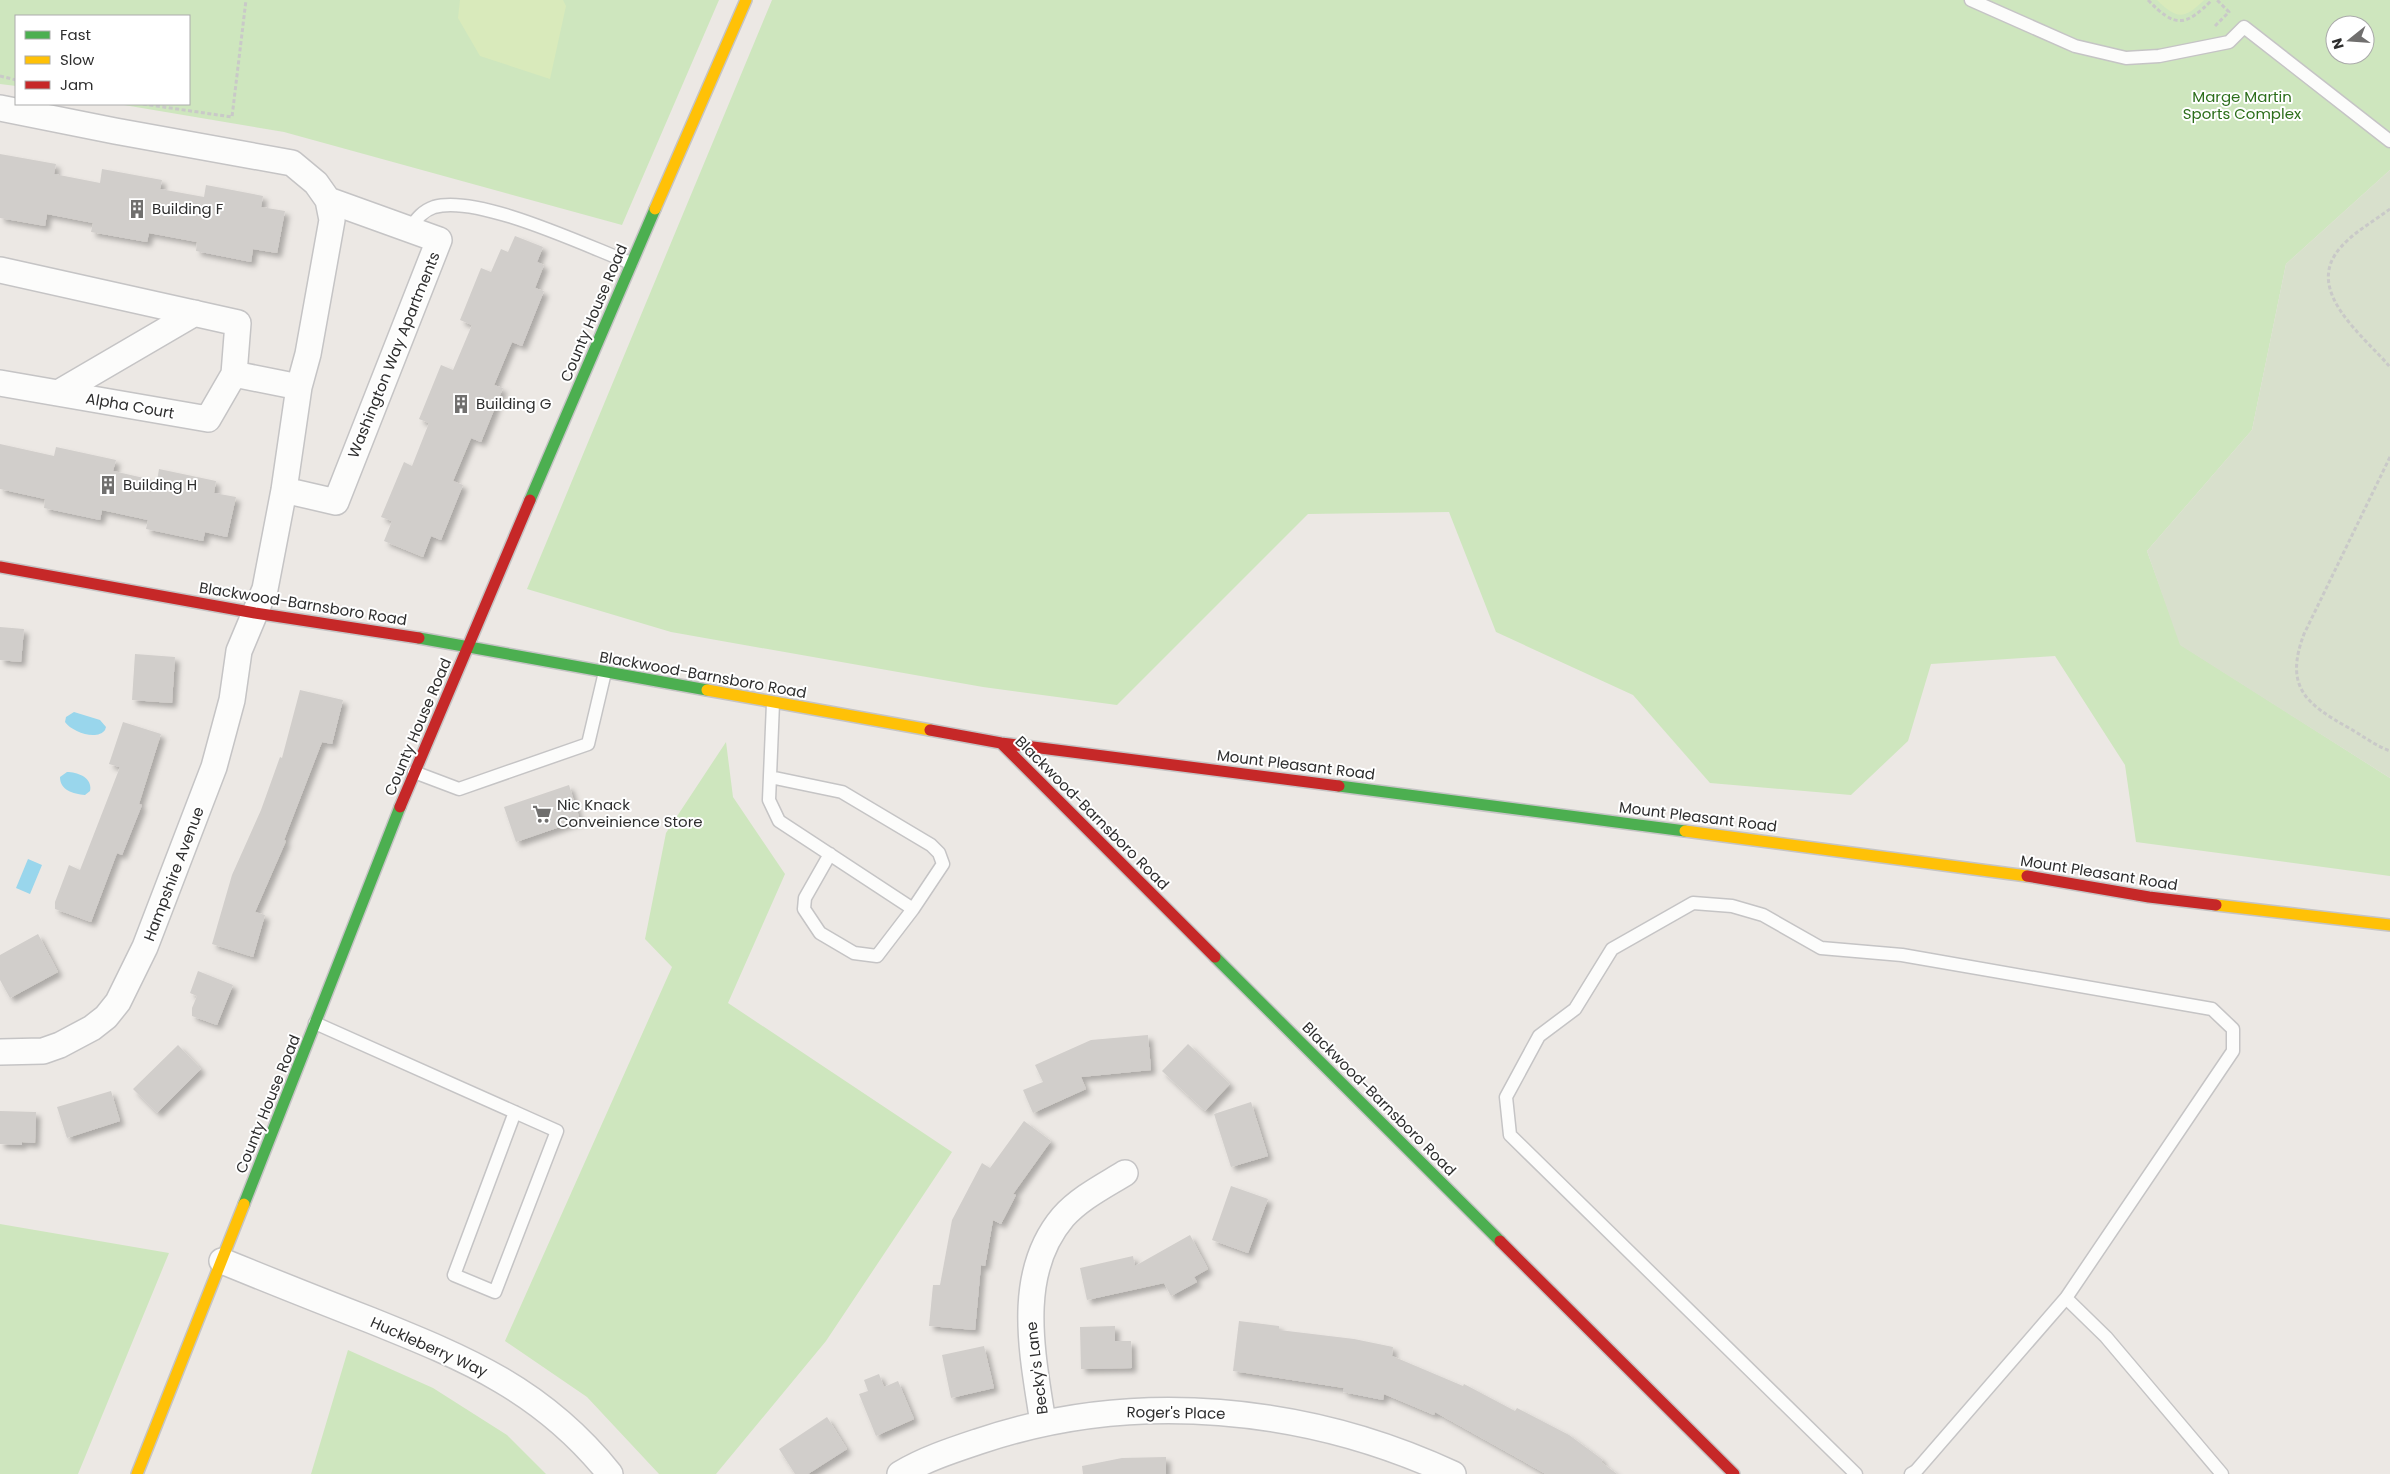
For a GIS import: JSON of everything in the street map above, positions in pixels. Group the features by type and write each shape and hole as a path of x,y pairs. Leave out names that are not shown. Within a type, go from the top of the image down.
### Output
{"main road":[{"name":"County House Road","path":"136,1474 222,1261 414,772 631,263 746,0"},
{"name":"Blackwood-Barnsboro Road","path":"0,567 255,613 468,646 1001,743 1734,1474"},
{"name":"Mount Pleasant Road","path":"1001,743 2020,875 2149,898 2390,925"}],"street":[{"path":"0,108 292,163 316,183 328,200 332,220 308,354 299,387 284,490 265,588 255,613"},
{"name":"Washington Way Apartments","path":"284,490 336,502 439,240 328,200"},
{"path":"0,270 238,323 234,374 299,387"},
{"path":"58,393 195,313"},
{"name":"Alpha Court","path":"0,383 208,419 234,374"},
{"name":"Hampshire Avenue","path":"0,1052 43,1051 60,1045 92,1028 106,1017 118,1002 145,947 208,786 232,700 239,651 255,613"},
{"name":"Becky's Lane","path":"1043,1423 1030,1329 1030,1311 1041,1255 1051,1233 1064,1216 1086,1197 1125,1173"},
{"name":"Huckleberry Way","path":"222,1261 431,1345 493,1374 569,1429 610,1474"},
{"name":"Roger's Place","path":"900,1474 960,1447 1043,1423 1119,1413 1178,1410 1256,1416 1350,1434 1403,1452 1453,1474"}],"lane":[{"path":"1971,0 2075,46 2126,58 2159,56 2229,42 2244,27 2390,141"},
{"path":"408,230 422,212 434,207 448,205 472,206 503,214 631,263"},
{"path":"414,772 458,789 588,744 605,672"},
{"path":"773,703 768,800 779,820 913,909"},
{"path":"770,777 842,792 931,845 939,853 942,864 913,909 877,956 854,953 820,933 804,909 805,898 830,854"},
{"path":"1856,1474 1510,1135 1506,1097 1539,1036 1575,1010 1612,948 1693,903 1732,906 1762,915 1821,948 1902,955 2212,1009 2233,1029 2233,1051 2066,1298 1916,1471 1911,1474"},
{"path":"315,1023 516,1112 557,1131 494,1292 454,1275 516,1112"},
{"path":"2066,1298 2106,1337 2222,1474"}],"path":[{"path":"150,105 232,117 246,0"},
{"path":"2148,0 2164,15 2179,21 2195,17 2212,0"},
{"path":"2210,30 2221,22 2229,12 2217,0"},
{"path":"0,76 15,80"},
{"path":"2390,209 2342,245 2332,258 2326,276 2328,286 2340,309 2390,367"},
{"path":"2390,457 2304,634 2298,650 2296,666 2300,689 2315,708 2390,751"}],"green space":[{"path":"0,0 719,0 622,225 284,132 124,105 190,105 190,15 15,15 15,86 0,84"},
{"path":"460,0 563,0 566,6 550,79 480,56 458,18"},
{"name":"Marge Martin Sports Complex","path":"772,0 2390,0 2390,170 2286,264 2252,430 2147,551 2181,645 2390,778 2390,876 2136,842 2125,765 2055,656 1931,664 1908,741 1851,795 1710,783 1633,695 1496,632 1449,512 1308,514 1117,705 983,687 671,632 527,589"},
{"path":"2157,0 2204,0 2191,11 2181,15 2170,11"},
{"path":"2390,170 2390,778 2180,645 2147,551 2252,430 2286,264"},
{"path":"726,742 733,797 785,874 728,1003 952,1152 826,1341 716,1474 659,1474 587,1397 505,1341 672,967 645,939 666,833"},
{"path":"0,1224 169,1253 78,1474 0,1474"},
{"path":"348,1350 433,1388 507,1435 546,1474 311,1474"}],"water":[{"path":"74,712 100,720 106,727 105,730 96,735 91,735 73,729 65,722 66,717"},
{"path":"67,772 76,773 87,779 90,791 85,795 68,791 62,785 60,777"},
{"path":"28,859 42,865 30,894 16,888"}],"building":[{"name":"Building F","path":"0,154 56,164 54,174 100,183 102,169 162,180 160,189 204,197 206,185 263,196 261,207 285,211 277,253 253,249 251,262 196,251 197,242 149,233 147,242 91,232 93,223 47,214 45,226 0,218"},
{"name":"Building G","path":"515,236 543,247 537,262 544,265 535,288 544,291 522,346 512,342 494,385 503,388 481,442 471,438 453,481 463,485 441,540 431,536 423,557 384,541 392,521 381,517 404,462 412,466 429,423 419,419 441,365 453,370 472,325 460,320 481,268 491,272 501,249 508,252"},
{"name":"Building H","path":"0,444 54,456 56,447 116,460 113,471 157,481 159,469 216,481 214,493 236,497 227,537 205,532 203,541 146,529 148,520 102,510 100,520 44,508 45,499 0,489"},
{"path":"0,627 24,629 21,662 0,660"},
{"path":"135,654 175,657 172,703 132,700"},
{"path":"300,690 343,700 332,744 322,742 284,840 286,841 255,912 265,915 253,957 212,944 232,875 261,810 280,757 282,758"},
{"path":"123,722 161,734 139,804 142,805 122,855 117,853 91,922 55,909 55,902 69,865 80,870 120,767 109,764"},
{"name":"Nic Knack Conveinience Store","path":"569,785 580,820 516,842 504,807"},
{"path":"38,934 58,972 10,998 0,980 0,955"},
{"path":"198,971 233,985 217,1025 192,1016 192,1008 197,996 190,993"},
{"path":"1148,1035 1151,1070 1081,1077 1086,1089 1033,1113 1023,1090 1043,1082 1035,1065 1091,1040"},
{"path":"1188,1044 1230,1084 1205,1111 1162,1071"},
{"path":"178,1045 201,1069 157,1113 133,1089"},
{"path":"111,1091 120,1121 67,1138 57,1107"},
{"path":"1251,1102 1268,1156 1231,1167 1214,1114"},
{"path":"0,1111 36,1112 35,1143 22,1142 22,1145 0,1144"},
{"path":"1024,1121 1051,1141 1013,1194 1016,1195 1001,1224 993,1220 985,1266 981,1265 975,1330 929,1326 933,1285 940,1285 952,1220 982,1163 990,1168"},
{"path":"1231,1186 1268,1199 1248,1253 1212,1240"},
{"path":"1190,1235 1208,1269 1194,1277 1197,1282 1171,1296 1164,1283 1087,1300 1080,1268 1133,1256 1135,1266"},
{"path":"1239,1321 1279,1326 1279,1330 1354,1339 1393,1347 1392,1356 1463,1386 1464,1384 1515,1411 1517,1408 1569,1435 1603,1460 1601,1462 1617,1474 1546,1474 1435,1412 1434,1415 1384,1394 1383,1400 1343,1392 1344,1388 1233,1371"},
{"path":"1115,1326 1115,1341 1131,1341 1132,1368 1081,1369 1080,1327"},
{"path":"984,1346 994,1388 951,1398 942,1355"},
{"path":"879,1374 884,1387 898,1381 914,1419 876,1436 859,1394 868,1391 864,1380"},
{"path":"827,1417 847,1449 808,1474 795,1474 779,1449"},
{"path":"1166,1457 1166,1474 1083,1474 1082,1466 1122,1458"}],"traffic: fast":[{"path":"530,500 655,209"},
{"path":"419,638 707,690"},
{"path":"1339,786 1685,831"},
{"path":"244,1204 400,807"},
{"path":"1215,957 1500,1241"}],"traffic: slow":[{"path":"655,209 746,0"},
{"path":"707,690 930,730"},
{"path":"1685,831 2027,876"},
{"path":"2216,905 2390,925"},
{"path":"137,1474 244,1204"}],"traffic: jam":[{"path":"400,807 530,500"},
{"path":"0,567 255,613 419,638"},
{"path":"930,730 1001,743 1339,786"},
{"path":"1001,743 1215,957"},
{"path":"2027,876 2149,897 2216,905"},
{"path":"1500,1241 1734,1474"}],"place":[{"name":"Building F","path":"137,209"},
{"name":"Building G","path":"461,404"},
{"name":"Building H","path":"108,485"},
{"name":"Nic Knack Conveinience Store","path":"542,814"}]}
